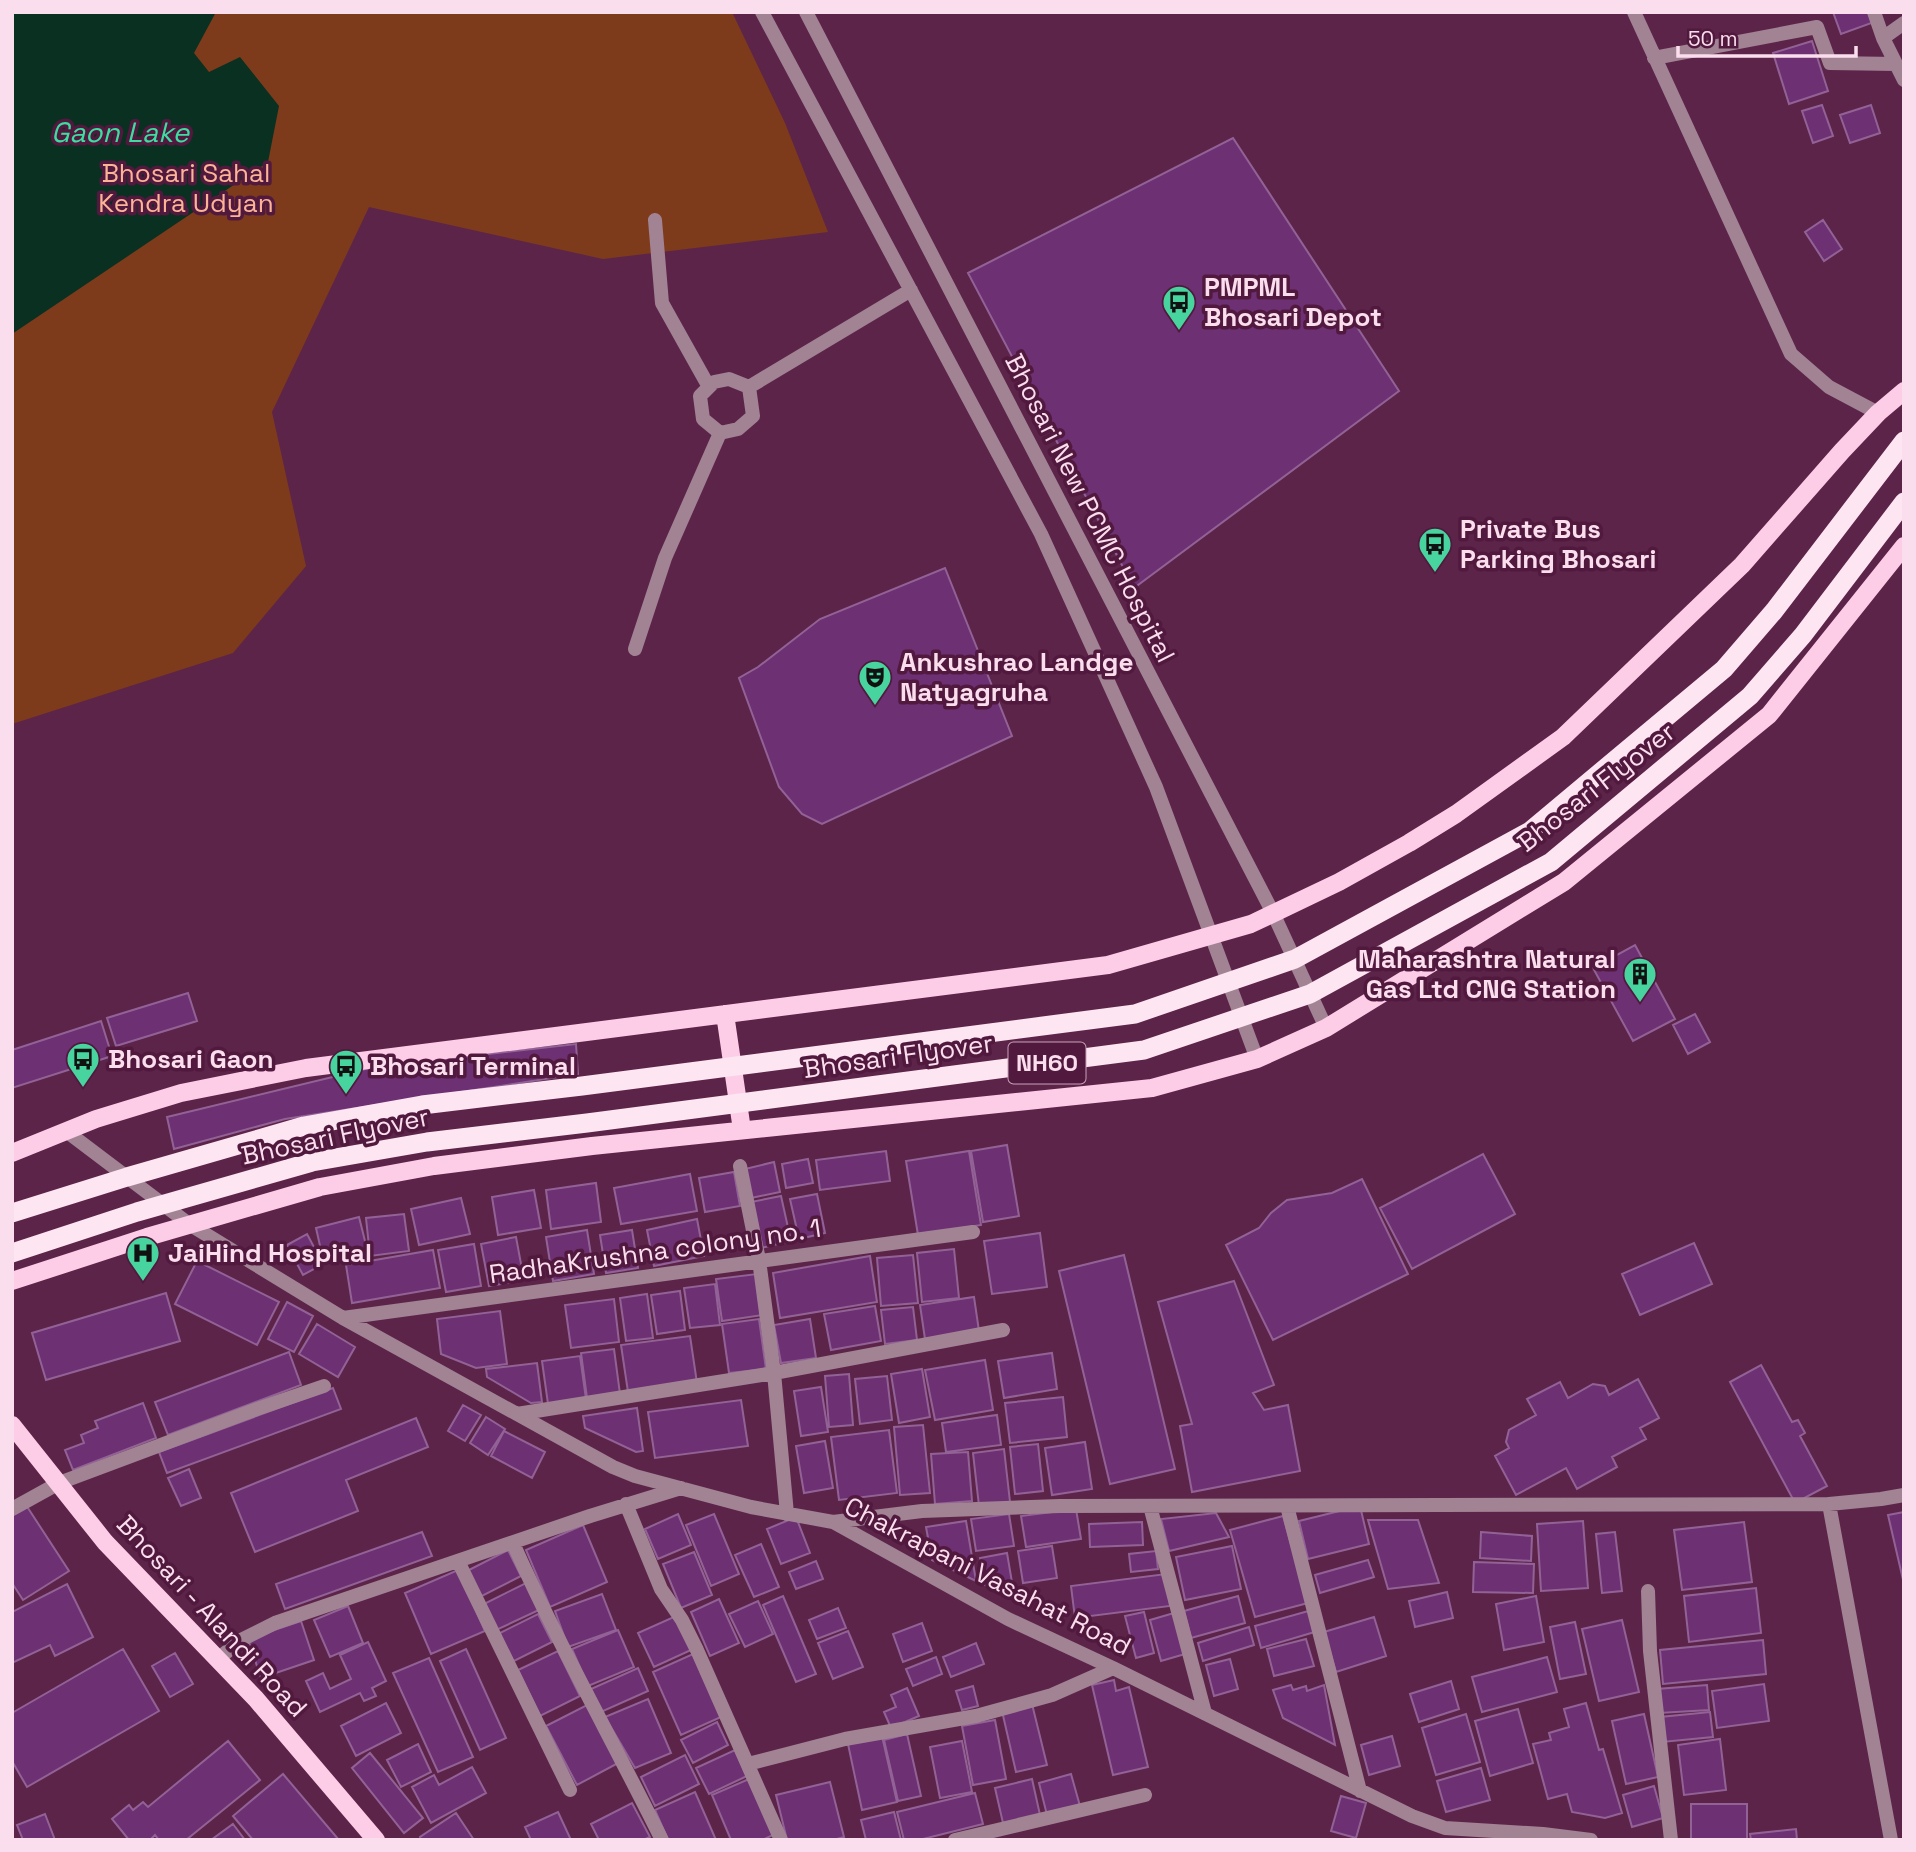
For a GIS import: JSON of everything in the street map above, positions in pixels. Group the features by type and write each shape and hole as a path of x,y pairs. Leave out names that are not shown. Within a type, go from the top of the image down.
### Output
{"highway":[{"name":"Bhosari Flyover","path":"12,1213 304,1126 422,1105 1135,1014 1295,959 1530,831 1724,669 1774,611 1904,441"},
{"name":"Bhosari Flyover","path":"12,1253 137,1212 312,1162 427,1142 1144,1050 1310,994 1551,862 1750,696 1803,635 1904,502"}],"main road":[{"path":"12,1153 96,1119 181,1093 306,1068 1108,965 1251,924 1339,882 1409,844 1457,814 1563,737 1742,565 1878,413 1904,391"},
{"path":"12,1281 189,1224 320,1187 434,1166 742,1130 1152,1088 1257,1059 1326,1028 1563,882 1769,715 1904,546"},
{"path":"726,1014 742,1130"},
{"name":"Bhosari - Alandi Road","path":"12,1425 105,1542 256,1699 376,1840"}],"street":[{"path":"762,12 1041,534 1171,826 1257,1059"},
{"name":"Bhosari New PCMC Hospital","path":"806,12 1273,913 1326,1028"},
{"path":"1634,12 1791,355 1829,387 1878,413"},
{"path":"1874,12 1883,38 1904,80"},
{"path":"1883,38 1904,23"},
{"path":"1654,58 1817,27 1830,63 1896,64"},
{"path":"655,220 662,303 709,387"},
{"path":"748,387 911,290"},
{"path":"720,433 703,419 700,396 714,382 729,379 748,387"},
{"path":"720,433 738,429 753,416 748,387"},
{"path":"635,649 665,558 720,433"},
{"name":"Chakrapani Vasahat Road","path":"66,1130 189,1224 343,1318 613,1467 635,1476 751,1507 833,1522 1008,1619 1412,1816 1445,1828 1591,1840"},
{"path":"740,1166 759,1261 774,1373 787,1514"},
{"name":"RadhaKrushna colony no. 1","path":"343,1318 973,1232"},
{"path":"517,1414 774,1373 1003,1330"},
{"path":"12,1509 59,1483 324,1386"},
{"path":"218,1659 241,1640 275,1623 683,1487"},
{"path":"833,1522 922,1511 1060,1506 1829,1504 1904,1495"},
{"path":"626,1504 662,1589 682,1620 780,1840"},
{"path":"1829,1504 1891,1840"},
{"path":"1150,1506 1205,1713"},
{"path":"1287,1506 1360,1791"},
{"path":"513,1543 548,1620 582,1681 662,1840"},
{"path":"458,1562 570,1790"},
{"path":"1648,1591 1650,1651 1671,1840"},
{"path":"748,1764 845,1739 976,1716 1052,1696 1113,1668"},
{"path":"955,1840 1145,1795"}],"green space":[{"name":"Bhosari Sahal Kendra Udyan","path":"12,12 732,12 785,123 828,232 603,259 369,207 272,412 306,566 233,653 12,724"}],"water":[{"name":"Gaon Lake","path":"12,12 216,12 194,53 209,72 240,57 279,106 268,162 12,334"}],"building":[{"path":"1833,12 1873,12 1877,21 1841,34"},
{"path":"1812,41 1828,91 1789,104 1773,53"},
{"path":"1822,105 1833,136 1813,143 1802,111"},
{"path":"1871,105 1880,133 1850,143 1840,115"},
{"name":"PMPML Bhosari Depot","path":"1233,138 1399,391 1134,588 968,273"},
{"path":"1823,220 1842,249 1824,261 1805,232"},
{"name":"Ankushrao Landge Natyagruha","path":"945,568 1012,736 822,824 802,814 779,787 739,678 758,667 820,619"},
{"name":"Maharashtra Natural Gas Ltd CNG Station","path":"1635,945 1675,1019 1633,1041 1593,968"},
{"path":"188,993 197,1021 116,1046 107,1018"},
{"path":"1695,1014 1710,1042 1688,1054 1673,1025"},
{"path":"101,1021 112,1056 12,1088 12,1050"},
{"name":"Bhosari Terminal","path":"576,1044 578,1074 285,1119 174,1149 167,1117 374,1067"},
{"path":"1007,1145 1019,1216 983,1222 971,1151"},
{"path":"886,1151 890,1181 820,1190 816,1160"},
{"path":"969,1151 981,1225 918,1235 906,1161"},
{"path":"1483,1154 1515,1214 1412,1269 1380,1208"},
{"path":"808,1159 813,1183 786,1188 782,1164"},
{"path":"774,1162 780,1192 751,1198 745,1169"},
{"path":"734,1172 740,1206 705,1212 699,1178"},
{"path":"690,1174 697,1211 621,1224 614,1188"},
{"path":"1362,1179 1408,1274 1273,1340 1226,1245 1259,1228 1271,1213 1287,1200 1332,1193"},
{"path":"596,1183 601,1222 551,1229 546,1190"},
{"path":"534,1190 541,1228 498,1235 492,1197"},
{"path":"817,1194 825,1233 799,1239 790,1199"},
{"path":"781,1196 791,1241 761,1248 751,1202"},
{"path":"461,1198 470,1234 419,1245 411,1209"},
{"path":"404,1214 409,1251 370,1256 366,1218"},
{"path":"359,1217 367,1249 323,1259 316,1228"},
{"path":"697,1219 704,1256 654,1266 647,1230"},
{"path":"587,1230 594,1274 553,1281 546,1237"},
{"path":"632,1230 638,1268 606,1273 600,1235"},
{"path":"1040,1233 1047,1287 992,1294 984,1241"},
{"path":"307,1234 323,1264 303,1275 287,1245"},
{"path":"516,1237 524,1280 489,1286 481,1244"},
{"path":"1694,1243 1712,1284 1640,1315 1622,1274"},
{"path":"474,1244 481,1286 446,1292 438,1250"},
{"path":"954,1249 959,1298 922,1302 917,1253"},
{"path":"433,1250 440,1288 352,1303 346,1265"},
{"path":"913,1255 918,1303 881,1306 877,1258"},
{"path":"1124,1255 1175,1469 1110,1484 1059,1271"},
{"path":"870,1256 877,1302 780,1318 773,1273"},
{"path":"197,1261 279,1302 257,1345 175,1304"},
{"path":"757,1274 763,1315 722,1321 716,1279"},
{"path":"1234,1281 1274,1385 1253,1393 1264,1410 1288,1405 1300,1471 1192,1492 1180,1426 1192,1424 1158,1302"},
{"path":"715,1284 720,1325 690,1328 684,1288"},
{"path":"680,1291 685,1330 657,1334 651,1295"},
{"path":"166,1293 180,1341 46,1380 32,1333"},
{"path":"647,1294 653,1338 626,1341 620,1298"},
{"path":"974,1297 979,1331 925,1339 920,1305"},
{"path":"614,1299 619,1342 571,1348 565,1305"},
{"path":"287,1302 313,1316 294,1352 268,1339"},
{"path":"875,1306 881,1341 831,1350 824,1314"},
{"path":"913,1307 917,1340 885,1344 881,1310"},
{"path":"500,1311 507,1364 476,1368 441,1354 437,1319"},
{"path":"759,1319 766,1369 729,1373 722,1324"},
{"path":"810,1319 816,1358 781,1363 774,1325"},
{"path":"317,1324 355,1347 338,1377 299,1354"},
{"path":"690,1336 697,1383 628,1392 621,1345"},
{"path":"614,1349 620,1394 587,1398 581,1353"},
{"path":"289,1352 301,1385 168,1435 155,1402"},
{"path":"1052,1353 1057,1389 1004,1398 998,1361"},
{"path":"580,1356 586,1399 548,1404 542,1361"},
{"path":"985,1360 993,1410 935,1420 925,1370"},
{"path":"537,1363 542,1402 531,1403 487,1377 486,1369"},
{"path":"1761,1365 1792,1422 1798,1420 1805,1433 1800,1436 1827,1486 1795,1503 1730,1382"},
{"path":"922,1369 930,1417 899,1423 891,1374"},
{"path":"849,1374 853,1425 829,1427 825,1376"},
{"path":"887,1376 892,1420 860,1424 855,1379"},
{"path":"1638,1379 1659,1418 1640,1428 1646,1439 1612,1457 1617,1467 1577,1489 1566,1468 1516,1495 1495,1456 1509,1448 1506,1442 1509,1430 1536,1415 1527,1399 1560,1382 1568,1398 1593,1384 1605,1386 1609,1395"},
{"path":"821,1387 828,1432 801,1436 794,1391"},
{"path":"333,1388 341,1409 167,1473 159,1452"},
{"path":"1063,1397 1067,1437 1010,1443 1005,1403"},
{"path":"741,1400 748,1446 655,1458 648,1412"},
{"path":"143,1403 156,1438 73,1470 65,1450 84,1443 81,1435 98,1428 95,1421"},
{"path":"463,1405 481,1415 465,1441 448,1431"},
{"path":"637,1408 643,1451 636,1452 585,1428 583,1416"},
{"path":"997,1415 1001,1445 946,1452 942,1423"},
{"path":"486,1417 505,1429 488,1455 470,1443"},
{"path":"416,1418 428,1447 346,1480 358,1511 255,1552 231,1493"},
{"path":"923,1425 930,1493 900,1495 894,1427"},
{"path":"889,1430 897,1493 839,1500 831,1437"},
{"path":"504,1431 545,1452 532,1478 491,1456"},
{"path":"825,1441 833,1488 804,1493 796,1446"},
{"path":"1085,1442 1092,1489 1052,1495 1045,1448"},
{"path":"1038,1444 1043,1491 1015,1494 1010,1447"},
{"path":"1004,1449 1010,1502 979,1506 973,1453"},
{"path":"968,1452 972,1501 935,1504 931,1454"},
{"path":"189,1469 201,1498 181,1506 168,1478"},
{"path":"26,1505 69,1571 23,1600 12,1583 12,1514"},
{"path":"1360,1506 1369,1544 1308,1559 1299,1521"},
{"path":"1076,1509 1081,1539 1026,1547 1021,1516"},
{"path":"1904,1512 1904,1584 1888,1515"},
{"path":"1216,1513 1229,1537 1169,1551 1161,1519"},
{"path":"678,1514 691,1545 658,1559 645,1529"},
{"path":"714,1514 739,1574 711,1586 686,1525"},
{"path":"1009,1514 1014,1546 976,1551 971,1519"},
{"path":"1283,1516 1308,1603 1255,1617 1230,1530"},
{"path":"796,1517 810,1553 781,1564 767,1529"},
{"path":"1368,1520 1418,1520 1439,1583 1388,1589"},
{"path":"966,1521 976,1581 932,1560 926,1527"},
{"path":"1583,1521 1588,1588 1541,1591 1537,1524"},
{"path":"1142,1522 1143,1545 1090,1547 1089,1524"},
{"path":"1744,1522 1752,1582 1682,1590 1674,1530"},
{"path":"583,1525 607,1582 550,1607 526,1550"},
{"path":"422,1532 432,1556 285,1609 276,1584"},
{"path":"1481,1532 1532,1536 1531,1561 1480,1558"},
{"path":"1615,1532 1622,1591 1602,1593 1596,1534"},
{"path":"761,1544 779,1587 754,1597 735,1555"},
{"path":"1052,1546 1057,1578 1023,1583 1018,1551"},
{"path":"1232,1546 1241,1589 1185,1600 1176,1557"},
{"path":"508,1550 521,1576 478,1598 465,1572"},
{"path":"1156,1551 1158,1569 1131,1572 1129,1554"},
{"path":"694,1552 712,1595 681,1608 663,1564"},
{"path":"1007,1553 1014,1594 985,1585 980,1558"},
{"path":"1368,1560 1374,1577 1320,1593 1315,1575"},
{"path":"816,1561 823,1579 796,1589 789,1572"},
{"path":"1474,1562 1534,1564 1533,1593 1473,1592"},
{"path":"458,1570 485,1631 431,1654 405,1593"},
{"path":"1166,1574 1170,1606 1075,1618 1071,1586"},
{"path":"526,1583 539,1610 494,1631 482,1605"},
{"path":"67,1584 93,1637 55,1656 50,1645 12,1663 12,1612"},
{"path":"1756,1588 1761,1633 1689,1642 1684,1596"},
{"path":"1447,1592 1453,1618 1415,1627 1409,1601"},
{"path":"602,1594 616,1630 568,1647 555,1611"},
{"path":"783,1596 816,1674 796,1682 763,1605"},
{"path":"1238,1596 1245,1623 1191,1638 1184,1611"},
{"path":"1536,1596 1544,1642 1504,1650 1496,1604"},
{"path":"719,1599 739,1643 710,1656 691,1612"},
{"path":"758,1601 773,1634 745,1647 729,1614"},
{"path":"348,1606 363,1643 330,1657 314,1620"},
{"path":"838,1608 846,1628 817,1639 809,1620"},
{"path":"1312,1610 1318,1631 1261,1648 1255,1626"},
{"path":"1144,1612 1154,1653 1136,1658 1125,1616"},
{"path":"1174,1613 1185,1654 1161,1661 1150,1620"},
{"path":"538,1614 552,1642 510,1663 496,1635"},
{"path":"676,1616 691,1650 654,1667 638,1633"},
{"path":"1374,1617 1386,1656 1336,1672 1324,1632"},
{"path":"1622,1620 1639,1692 1599,1701 1582,1629"},
{"path":"301,1621 314,1660 261,1678 248,1639"},
{"path":"1575,1622 1586,1674 1560,1679 1550,1627"},
{"path":"922,1623 932,1651 903,1662 893,1634"},
{"path":"1249,1627 1254,1645 1203,1661 1198,1643"},
{"path":"618,1630 634,1667 588,1686 572,1649"},
{"path":"848,1631 863,1667 833,1679 818,1643"},
{"path":"1306,1639 1314,1666 1274,1676 1267,1649"},
{"path":"1763,1640 1766,1674 1663,1684 1660,1650"},
{"path":"368,1642 386,1681 372,1688 376,1696 364,1701 360,1693 320,1712 306,1681 323,1673 330,1689 351,1679 340,1655"},
{"path":"976,1643 984,1664 951,1677 943,1657"},
{"path":"123,1649 159,1711 27,1787 12,1761 12,1713"},
{"path":"466,1649 506,1738 480,1750 440,1661"},
{"path":"558,1651 580,1696 540,1716 518,1670"},
{"path":"175,1653 193,1684 170,1697 152,1666"},
{"path":"693,1654 721,1717 681,1735 653,1672"},
{"path":"936,1657 942,1674 913,1686 906,1669"},
{"path":"1547,1657 1557,1692 1482,1712 1472,1677"},
{"path":"429,1658 473,1757 438,1772 393,1673"},
{"path":"1230,1659 1238,1689 1214,1696 1206,1665"},
{"path":"638,1668 648,1691 601,1712 591,1689"},
{"path":"1114,1680 1116,1691 1129,1687 1148,1767 1113,1775 1092,1685"},
{"path":"1451,1681 1459,1709 1419,1722 1410,1694"},
{"path":"1764,1684 1769,1721 1717,1728 1712,1691"},
{"path":"1291,1685 1293,1690 1306,1686 1307,1691 1324,1685 1335,1745 1283,1718 1273,1690"},
{"path":"1707,1685 1709,1710 1659,1713 1657,1689"},
{"path":"973,1686 978,1706 962,1710 956,1691"},
{"path":"907,1688 919,1716 891,1728 884,1712 896,1707 891,1695"},
{"path":"648,1699 671,1753 635,1768 605,1717"},
{"path":"386,1703 401,1733 356,1756 341,1726"},
{"path":"1586,1703 1599,1750 1603,1749 1622,1813 1605,1818 1572,1812 1567,1794 1548,1799 1533,1744 1551,1740 1549,1733 1569,1727 1564,1709"},
{"path":"589,1704 620,1762 577,1785 546,1726"},
{"path":"1032,1704 1047,1765 1016,1772 1002,1711"},
{"path":"1518,1709 1533,1763 1490,1776 1475,1721"},
{"path":"1710,1712 1713,1737 1662,1742 1660,1717"},
{"path":"1466,1714 1480,1762 1436,1775 1422,1728"},
{"path":"1644,1714 1658,1777 1626,1784 1612,1721"},
{"path":"995,1720 1006,1779 973,1785 962,1726"},
{"path":"717,1722 728,1745 693,1763 681,1740"},
{"path":"907,1734 921,1796 898,1801 884,1740"},
{"path":"882,1736 897,1802 862,1810 848,1744"},
{"path":"1392,1736 1400,1766 1369,1775 1361,1745"},
{"path":"1720,1739 1726,1790 1684,1795 1678,1745"},
{"path":"228,1741 260,1780 186,1840 159,1840 155,1835 150,1840 129,1840 112,1819 129,1805 133,1810 143,1802 148,1807"},
{"path":"962,1741 972,1792 940,1798 930,1747"},
{"path":"418,1744 431,1772 401,1787 387,1760"},
{"path":"735,1750 747,1776 709,1794 696,1768"},
{"path":"370,1753 423,1818 404,1833 352,1768"},
{"path":"685,1755 699,1784 655,1806 641,1777"},
{"path":"472,1767 486,1793 431,1823 412,1787 434,1775 439,1785"},
{"path":"1481,1768 1490,1800 1446,1812 1437,1781"},
{"path":"283,1774 339,1840 253,1840 233,1816"},
{"path":"1071,1774 1080,1806 1047,1815 1039,1783"},
{"path":"749,1779 773,1835 762,1840 731,1840 712,1795"},
{"path":"1032,1779 1040,1815 1003,1823 995,1788"},
{"path":"830,1782 844,1837 833,1840 787,1840 776,1795"},
{"path":"1654,1786 1663,1818 1632,1827 1623,1795"},
{"path":"695,1792 716,1840 668,1840 655,1810"},
{"path":"975,1793 983,1824 919,1840 904,1840 897,1812"},
{"path":"1341,1796 1366,1803 1356,1838 1331,1831"},
{"path":"632,1803 650,1837 643,1840 599,1840 591,1824"},
{"path":"1691,1804 1747,1804 1747,1840 1691,1840"},
{"path":"558,1812 571,1840 531,1840 525,1827"},
{"path":"894,1812 901,1840 866,1840 861,1820"},
{"path":"456,1813 474,1840 421,1840 420,1837"},
{"path":"45,1814 55,1840 23,1840 17,1825"},
{"path":"233,1824 245,1840 211,1840"},
{"path":"1796,1829 1797,1840 1751,1840 1750,1834"}],"place":[{"name":"PMPML Bhosari Depot","path":"1179,332"},
{"name":"Private Bus Parking Bhosari","path":"1435,574"},
{"name":"Ankushrao Landge Natyagruha","path":"875,707"},
{"name":"Maharashtra Natural Gas Ltd CNG Station","path":"1640,1004"},
{"name":"Bhosari Gaon","path":"83,1089"},
{"name":"Bhosari Terminal","path":"346,1096"},
{"name":"JaiHind Hospital","path":"143,1283"}]}
